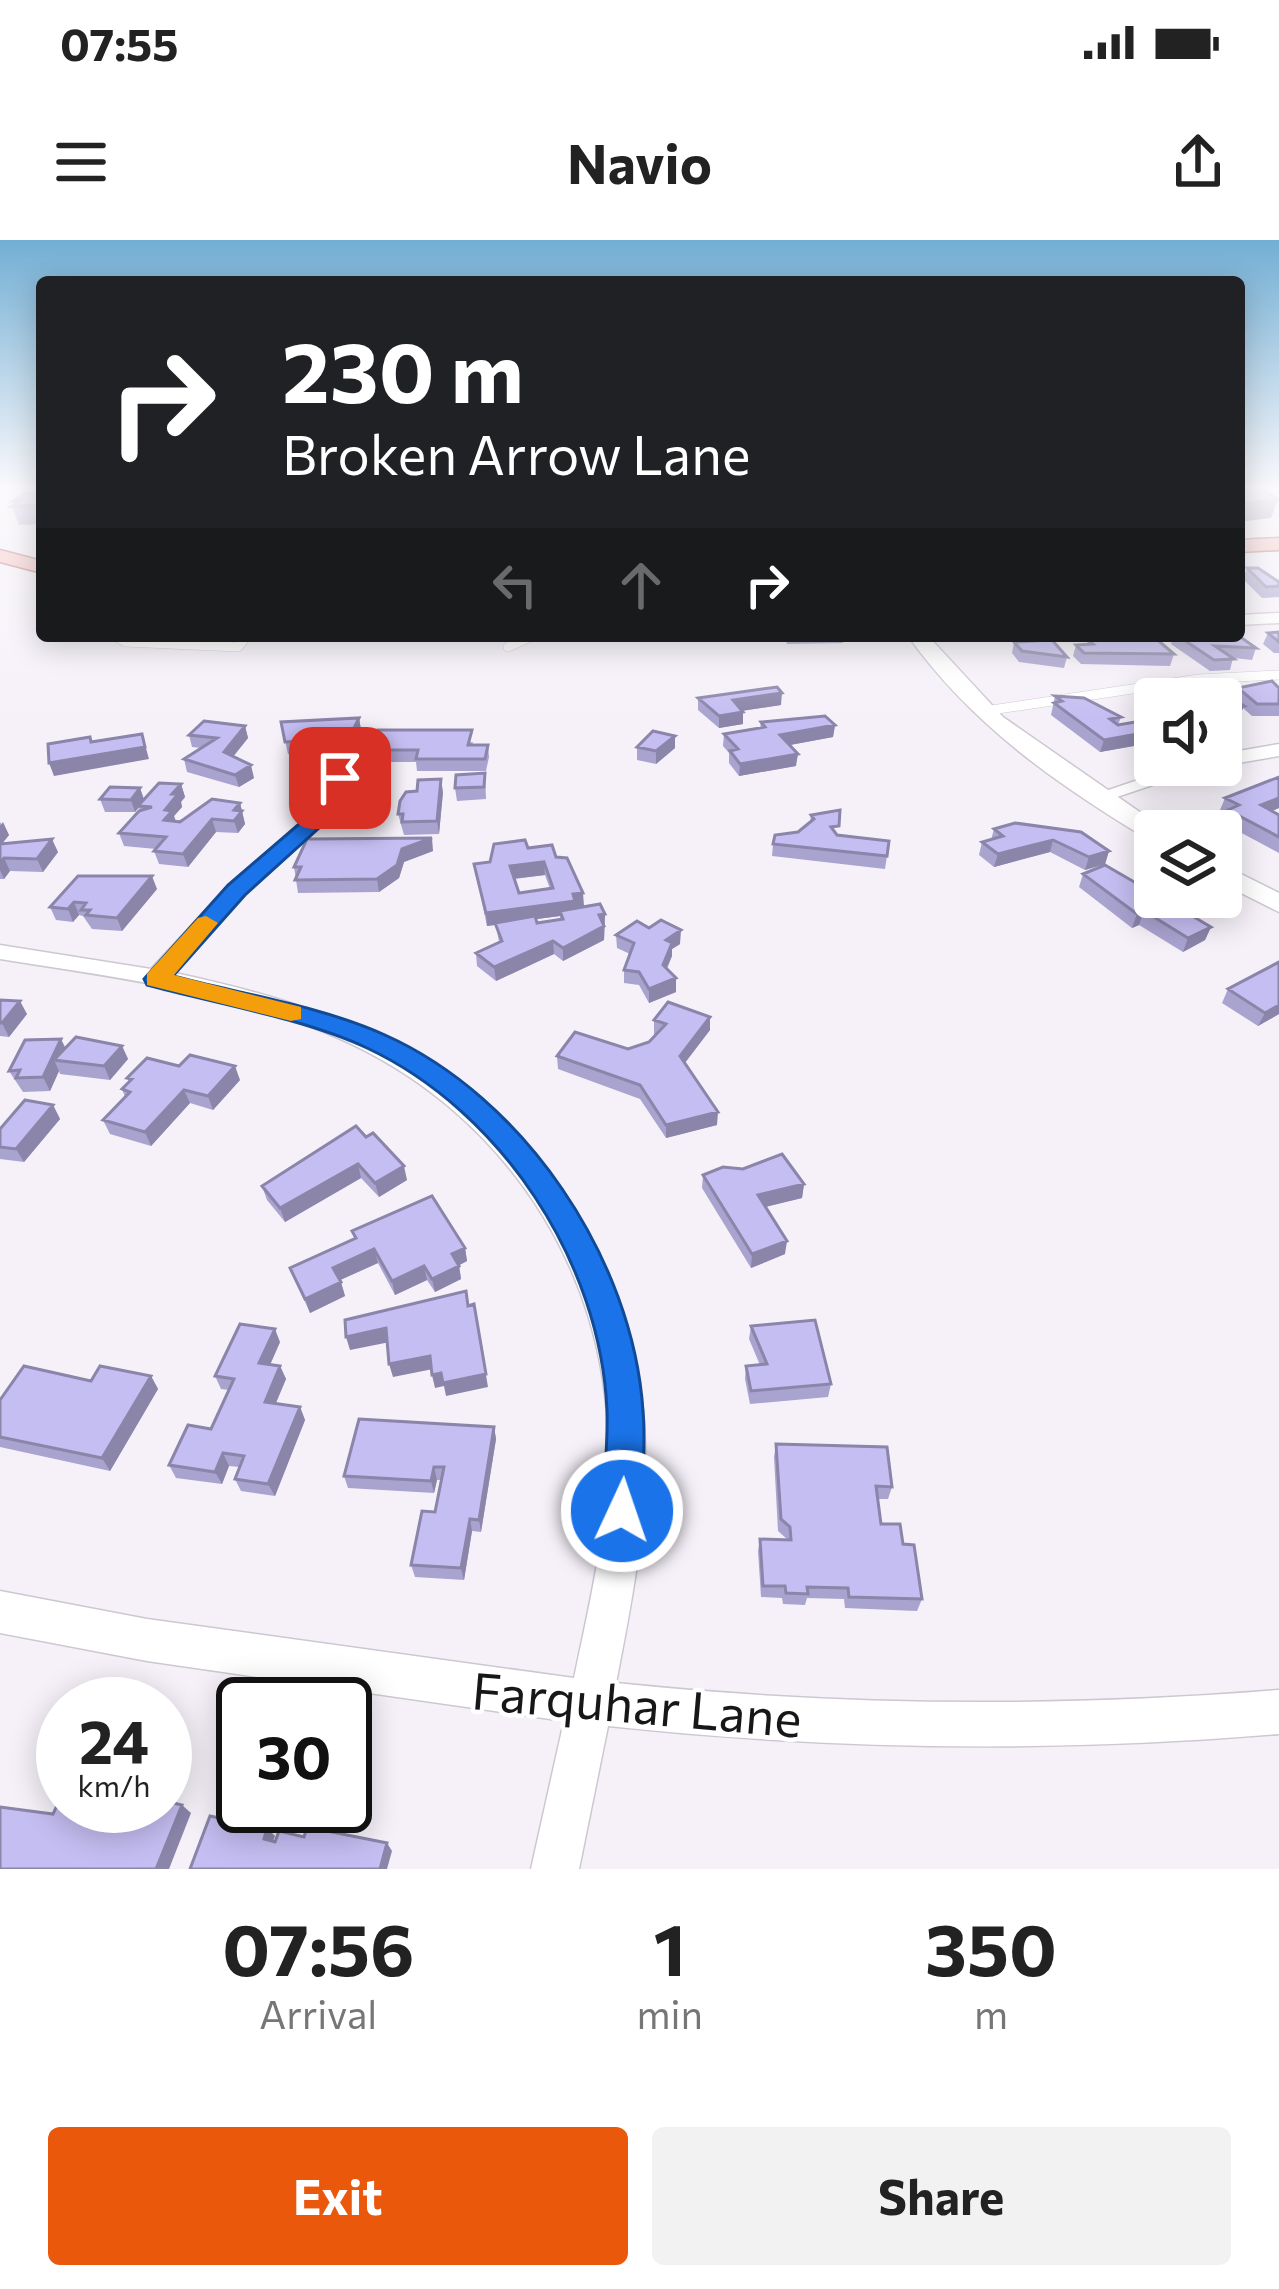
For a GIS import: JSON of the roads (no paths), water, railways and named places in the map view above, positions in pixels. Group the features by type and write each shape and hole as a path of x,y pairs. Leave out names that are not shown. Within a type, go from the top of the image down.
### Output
{"street":[{"path":"1245,620 1279,618"},
{"path":"923,642 985,711 1134,820"},
{"path":"1242,756 1279,750"},
{"path":"156,979 236,890 313,823 340,778"},
{"path":"1098,797 1134,786"},
{"path":"1242,884 1279,904"},
{"path":"0,952 156,979 322,1021 414,1060 494,1123 568,1220 615,1345 625,1410 626,1471 618,1552 555,1869"},
{"name":"Farquhar Lane","path":"0,1612 587,1704 833,1722 1016,1725 1279,1712"}],"lane":[{"path":"125,642 238,647 242,642"},
{"path":"508,647 519,642"},
{"path":"985,711 1199,679 1279,675"}]}
